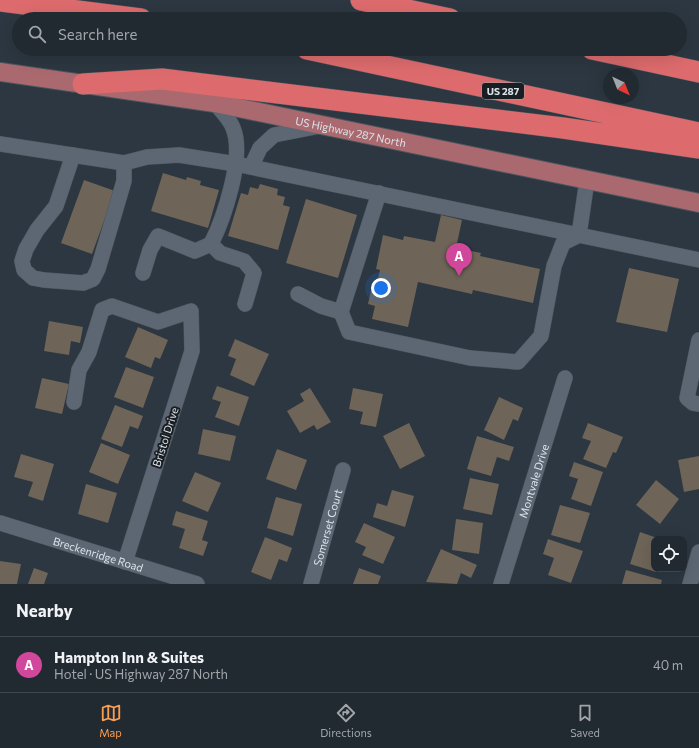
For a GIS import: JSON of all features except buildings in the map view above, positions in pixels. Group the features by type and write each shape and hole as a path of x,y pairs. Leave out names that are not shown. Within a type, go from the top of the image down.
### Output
{"highway":[{"path":"361,0 417,12"},
{"path":"0,1 86,12"},
{"name":"US 287","path":"340,56 699,133"},
{"path":"625,56 699,72"},
{"path":"83,84 162,79 555,127 699,148"}],"main road":[{"name":"US Highway 287 North","path":"0,72 215,103 699,203"}],"street":[{"path":"215,103 233,127 243,166"},
{"path":"143,273 150,250 158,236 195,251 211,244 220,226 243,166 274,135 323,125"},
{"path":"0,144 124,163 147,157 179,155 243,166 699,260"},
{"path":"73,155 56,206 37,230 26,249 22,261 24,270 33,278 83,283 93,279 98,269 124,181 124,163"},
{"path":"579,235 587,180"},
{"path":"379,194 341,312 349,332 470,358 518,362 541,336 554,266 563,243 579,235"},
{"path":"211,244 220,253 244,261 254,273 245,304"},
{"path":"298,294 321,306 341,312"},
{"name":"Bristol Drive","path":"74,402 79,370 89,352 102,310 112,306 158,322 191,311 192,351 125,562"},
{"path":"699,340 687,398 693,403 699,404"},
{"name":"Montvale Drive","path":"502,584 565,378"},
{"name":"Somerset Court","path":"311,584 343,470"},
{"name":"Breckenridge Road","path":"0,524 196,584"},
{"path":"690,584 699,552"}],"place":[{"name":"Hampton Inn & Suites","path":"459,276"}]}
